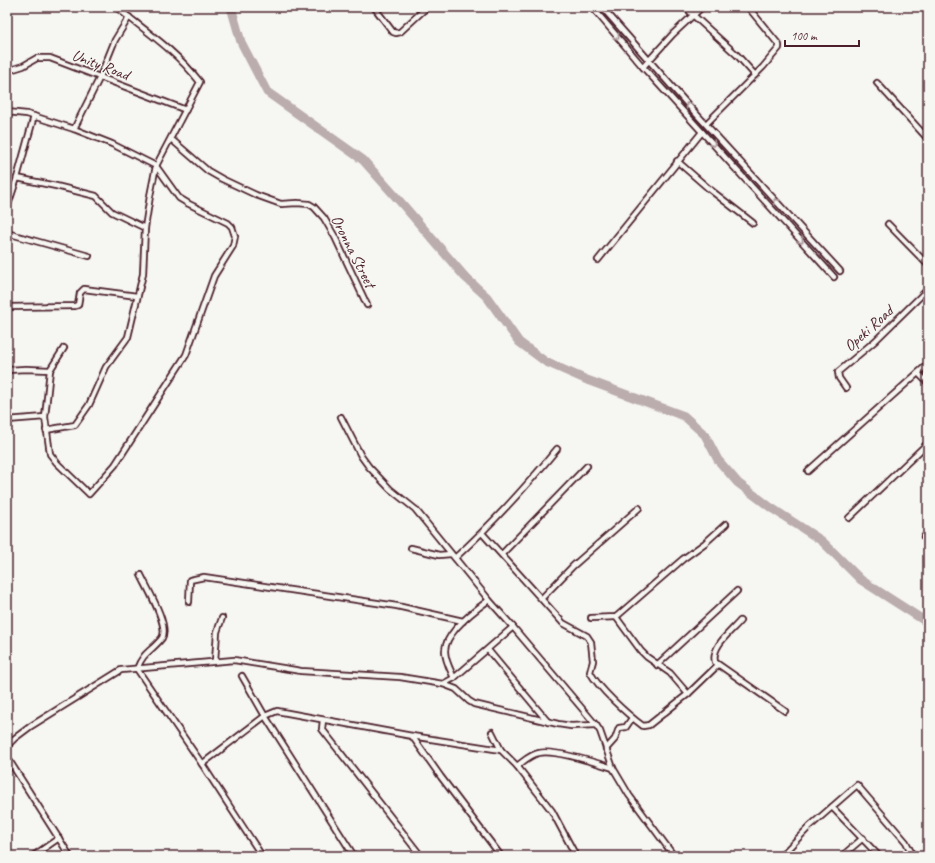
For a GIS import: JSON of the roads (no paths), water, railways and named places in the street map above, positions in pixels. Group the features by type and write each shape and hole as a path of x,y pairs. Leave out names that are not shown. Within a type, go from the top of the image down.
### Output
{"street":[{"path":"46,430 75,425 89,405 106,367 128,337 143,274 145,228 156,166 200,82 170,49 116,7"},
{"path":"374,7 393,32 396,33 400,32 427,7"},
{"path":"592,7 643,67 834,277"},
{"path":"602,7 648,60 840,271"},
{"path":"686,7 721,39 755,75"},
{"path":"643,67 648,60 702,7"},
{"path":"706,124 755,75 779,48 779,46 748,7"},
{"path":"74,129 100,77 115,40 129,17"},
{"name":"Unity Road","path":"7,71 23,66 37,58 50,58 186,110"},
{"path":"877,83 928,139"},
{"path":"7,112 27,114 74,129 112,144 156,166 179,198 228,223 232,227 235,236 233,246 214,276 186,355 115,465 89,494 57,463 50,454 45,417 50,370 64,348"},
{"path":"7,208 34,116"},
{"path":"598,260 702,132"},
{"name":"Oronna Street","path":"171,139 208,172 256,195 281,204 297,203 314,206 324,218 335,236 367,305"},
{"path":"677,162 753,223"},
{"path":"17,178 96,196 112,212 145,228"},
{"path":"888,224 928,265"},
{"path":"7,233 89,256"},
{"path":"7,307 75,306 78,305 80,293 84,289 137,296"},
{"name":"Opeki Road","path":"846,388 839,378 838,372 875,341 928,289"},
{"path":"808,471 928,364"},
{"path":"7,370 50,370"},
{"path":"918,373 928,383"},
{"path":"7,420 45,417"},
{"path":"340,417 361,456 369,467 390,489 415,509 489,600 596,725 613,768 629,795 674,856"},
{"path":"850,518 928,443"},
{"path":"411,548 439,555 453,556 482,532 521,492 557,449"},
{"path":"502,554 587,466"},
{"path":"542,598 573,566 639,508"},
{"path":"591,618 616,617 726,524"},
{"path":"482,532 563,623 587,636 591,642 593,661 590,672 595,681 632,718 643,726 646,726 688,694 718,665"},
{"path":"924,537 928,533"},
{"path":"137,669 140,660 162,637 164,631 162,620 156,604 141,575"},
{"path":"189,602 190,580 204,577 397,606 464,621"},
{"path":"657,665 737,591"},
{"path":"454,678 446,659 445,646 447,640 464,621 489,600"},
{"path":"616,617 641,651 657,665 670,673 688,694"},
{"path":"216,661 217,632 222,618"},
{"path":"740,621 715,652 715,662 785,711"},
{"path":"443,684 454,678 513,627"},
{"path":"488,650 548,722"},
{"path":"7,749 15,738 31,726 121,670 234,660 301,671 400,677 443,684 456,689 469,702 474,704 571,726 596,725"},
{"path":"137,669 202,764 262,856"},
{"path":"242,676 265,716 354,856"},
{"path":"202,764 265,716 278,711 412,736 501,750"},
{"path":"606,749 615,739 619,728 626,727 632,718"},
{"path":"323,720 322,729 421,856"},
{"path":"492,732 501,750 517,766 552,812 575,856"},
{"path":"412,736 501,856"},
{"path":"517,766 539,753 548,752 578,758 613,768"},
{"path":"7,757 70,856"},
{"path":"781,856 809,828 857,785 906,842 913,856"},
{"path":"832,807 879,856"},
{"path":"33,856 59,838"},
{"path":"842,856 863,838"}],"waterway":[{"path":"231,7 241,42 267,92 363,160 465,277 487,297 519,342 546,362 587,380 684,416 705,435 718,460 738,483 770,507 822,541 861,580 928,623"}]}
